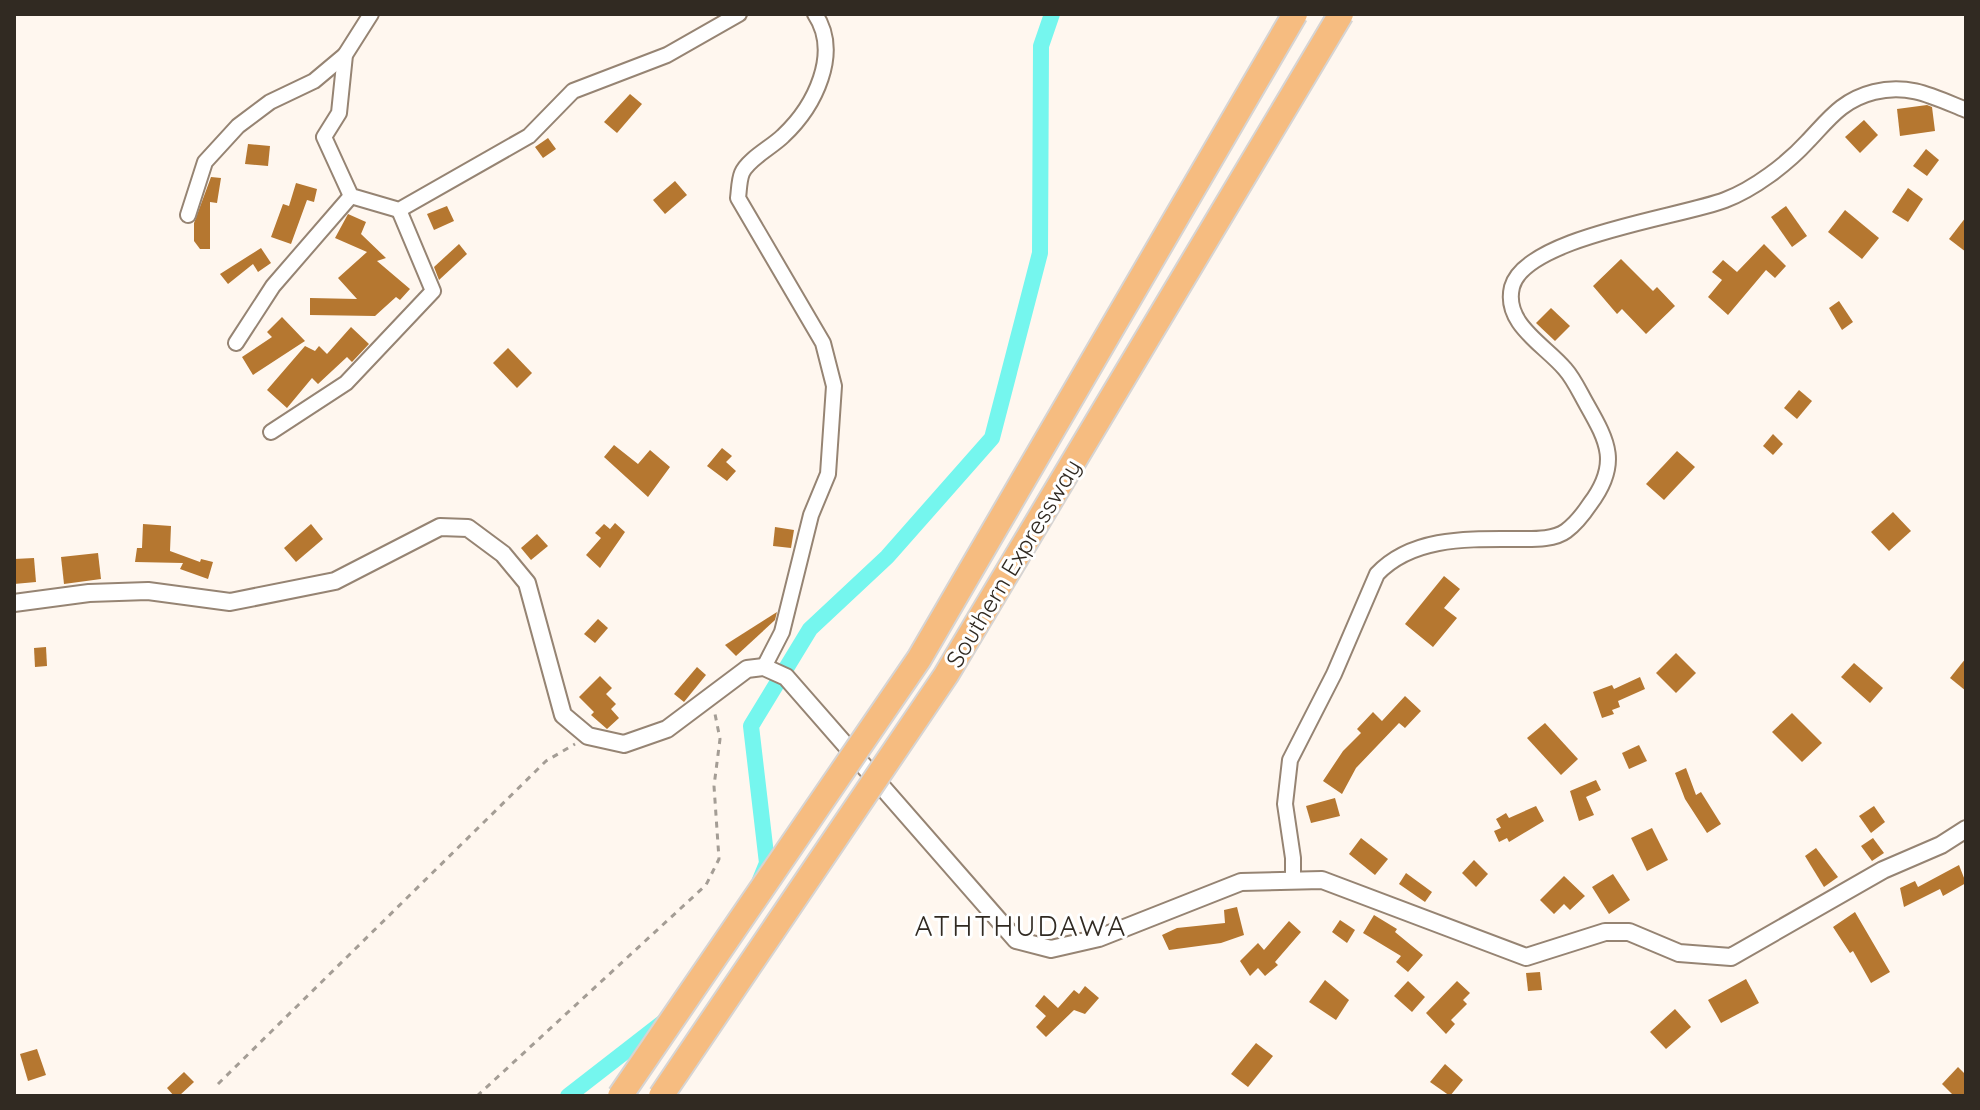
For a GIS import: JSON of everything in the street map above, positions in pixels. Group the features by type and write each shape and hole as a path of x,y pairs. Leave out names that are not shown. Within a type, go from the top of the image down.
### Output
{"highway":[{"name":"Southern Expressway","path":"620,1096 919,659 1295,14"},
{"name":"Southern Expressway","path":"661,1096 946,675 1341,14"}],"street":[{"path":"188,215 205,162 238,126 270,102 314,81 345,55 371,14"},
{"path":"345,55 339,113 324,137 351,196 399,210 529,136 573,91 667,55 739,14"},
{"path":"767,668 782,632 811,515 828,474 834,386 823,343 738,198 742,171 785,134 808,107 826,60 826,32 815,14"},
{"path":"1293,881 1285,804 1290,760 1334,674 1377,574 1389,561 1416,547 1434,543 1534,539 1565,532 1592,503 1607,467 1604,432 1567,370 1531,336 1512,308 1512,284 1521,273 1536,259 1605,231 1702,207 1742,192 1798,150 1837,108 1872,93 1909,88 1966,110"},
{"path":"236,343 273,286 351,196"},
{"path":"271,432 346,383 433,291 399,210"},
{"path":"14,603 89,593 148,591 230,602 335,581 440,527 468,528 503,554 527,583 563,715 588,736 624,744 667,729 747,669 767,668 786,677 1016,940 1051,949 1099,938 1241,882 1322,880 1526,957 1605,932 1629,932 1679,953 1731,957 1883,870 1941,845 1966,829"}],"path":[{"path":"477,1096 706,885 719,859 714,786 720,739 711,695"},
{"path":"218,1084 546,761 588,736"}],"building":[{"path":"630,94 642,104 617,133 604,122"},
{"path":"1932,107 1935,131 1900,136 1897,109"},
{"path":"1864,120 1878,135 1860,153 1845,137"},
{"path":"548,138 556,149 543,158 535,147"},
{"path":"248,144 270,146 268,166 245,164"},
{"path":"1926,149 1939,160 1927,176 1913,166"},
{"path":"211,177 221,178 217,203 210,202 210,249 200,249 194,241 194,223"},
{"path":"675,181 687,195 665,214 653,200"},
{"path":"296,183 317,189 314,202 307,200 291,244 271,237 283,204 289,206"},
{"path":"1908,188 1923,199 1908,222 1892,212"},
{"path":"447,206 454,221 434,230 427,214"},
{"path":"1786,206 1807,236 1792,247 1771,217"},
{"path":"1845,210 1879,238 1862,259 1828,232"},
{"path":"348,214 366,222 361,234 386,258 377,261 410,289 400,300 396,297 375,316 310,315 310,298 357,299 338,278 367,252 335,238"},
{"path":"1966,217 1966,252 1949,239"},
{"path":"459,244 467,254 439,280 434,267"},
{"path":"1764,244 1786,266 1775,278 1766,270 1728,315 1708,297 1722,280 1712,272 1723,260 1737,272"},
{"path":"261,248 271,263 258,272 253,264 228,284 220,274"},
{"path":"1621,259 1653,291 1657,287 1675,306 1646,334 1622,309 1617,314 1593,286"},
{"path":"1839,301 1853,322 1842,330 1829,308"},
{"path":"1551,308 1570,326 1555,341 1536,323"},
{"path":"282,317 305,341 253,375 242,357 272,337 267,332"},
{"path":"351,327 369,344 352,362 347,357 318,384 312,378 287,408 267,390 305,346 315,351 319,346 327,354"},
{"path":"508,348 532,373 517,388 493,363"},
{"path":"1799,390 1812,401 1797,419 1784,408"},
{"path":"1773,434 1783,444 1773,455 1763,446"},
{"path":"614,445 638,464 650,450 670,467 648,497 604,457"},
{"path":"722,448 732,456 726,462 736,471 727,481 707,466"},
{"path":"1677,451 1695,467 1664,500 1646,484"},
{"path":"1893,512 1911,531 1889,551 1871,532"},
{"path":"615,523 625,532 600,568 586,555 601,538 595,533 604,524 610,529"},
{"path":"143,524 171,526 170,551 200,562 201,559 213,562 208,579 180,569 183,563 135,562 137,548 142,548"},
{"path":"311,524 323,539 296,562 284,548"},
{"path":"775,527 794,530 791,548 773,546"},
{"path":"537,534 548,546 531,560 521,548"},
{"path":"98,553 101,579 64,584 61,557"},
{"path":"34,558 36,582 14,584 14,559"},
{"path":"1444,576 1460,589 1444,608 1457,618 1433,647 1405,624"},
{"path":"777,612 775,620 736,656 725,645"},
{"path":"598,619 608,628 595,643 584,634"},
{"path":"46,647 47,666 35,667 34,648"},
{"path":"1676,653 1696,673 1676,693 1656,673"},
{"path":"1966,658 1966,691 1950,678"},
{"path":"1854,663 1883,688 1870,703 1841,677"},
{"path":"697,667 706,675 684,702 674,694"},
{"path":"600,676 612,688 606,694 616,704 611,709 619,718 607,729 591,715 594,712 579,697"},
{"path":"1640,677 1645,689 1618,701 1620,707 1612,710 1614,714 1602,718 1593,692 1612,685 1614,689"},
{"path":"1405,696 1421,711 1405,728 1399,723 1356,768 1342,794 1323,781 1343,751 1361,733 1357,729 1373,712 1382,721"},
{"path":"1792,713 1822,743 1802,762 1772,732"},
{"path":"1545,723 1578,759 1561,775 1527,738"},
{"path":"1639,745 1647,761 1629,769 1622,753"},
{"path":"1686,768 1696,795 1701,792 1721,824 1707,833 1685,799 1675,773"},
{"path":"1596,780 1601,790 1586,797 1594,815 1579,821 1570,791"},
{"path":"1335,798 1340,816 1311,823 1306,806"},
{"path":"1536,806 1544,821 1509,842 1507,838 1499,842 1494,831 1501,828 1496,819 1506,813 1509,818"},
{"path":"1874,806 1885,822 1871,833 1859,816"},
{"path":"1652,828 1668,860 1647,871 1631,838"},
{"path":"1361,838 1388,859 1375,875 1349,854"},
{"path":"1873,838 1884,853 1872,861 1861,846"},
{"path":"1816,848 1838,877 1824,887 1805,856"},
{"path":"1474,860 1488,874 1476,887 1462,873"},
{"path":"1959,865 1966,883 1943,896 1940,889 1904,907 1900,888 1915,881 1918,887"},
{"path":"1406,873 1432,892 1425,902 1399,884"},
{"path":"1613,874 1630,900 1609,914 1592,887"},
{"path":"1564,876 1585,896 1570,910 1564,904 1554,914 1540,900"},
{"path":"1237,907 1244,935 1221,943 1169,950 1162,935 1177,928 1225,923 1224,910"},
{"path":"1855,912 1890,972 1871,983 1853,951 1850,953 1833,927"},
{"path":"1374,915 1397,929 1395,932 1423,955 1408,972 1396,962 1401,956 1363,933"},
{"path":"1340,920 1355,930 1347,943 1332,932"},
{"path":"1289,921 1301,932 1275,962 1278,965 1265,976 1258,968 1250,976 1240,961 1258,943 1264,950"},
{"path":"1540,972 1542,990 1528,991 1526,973"},
{"path":"1746,979 1759,1003 1721,1023 1708,1000"},
{"path":"1325,980 1349,1000 1336,1020 1309,1002"},
{"path":"1408,981 1425,997 1412,1012 1394,996"},
{"path":"1457,981 1470,993 1463,1000 1467,1004 1451,1020 1455,1024 1446,1034 1426,1013"},
{"path":"1085,986 1099,998 1085,1014 1074,1010 1046,1037 1036,1027 1046,1016 1035,1006 1044,995 1058,1008 1074,990 1079,994"},
{"path":"1675,1009 1691,1027 1666,1049 1650,1032"},
{"path":"1256,1043 1273,1056 1248,1087 1231,1074"},
{"path":"37,1049 46,1075 28,1081 20,1054"},
{"path":"1445,1064 1463,1080 1450,1096 1430,1082"},
{"path":"1958,1067 1966,1075 1966,1096 1954,1096 1942,1084"},
{"path":"184,1072 194,1082 179,1096 174,1096 167,1088"}],"waterway":[{"path":"760,880 767,863 751,726 810,629 887,557 992,438 1040,253 1041,46 1052,14"},
{"path":"568,1096 666,1020"}],"district":[{"name":"ATHTHUDAWA","path":"1021,925"}]}
